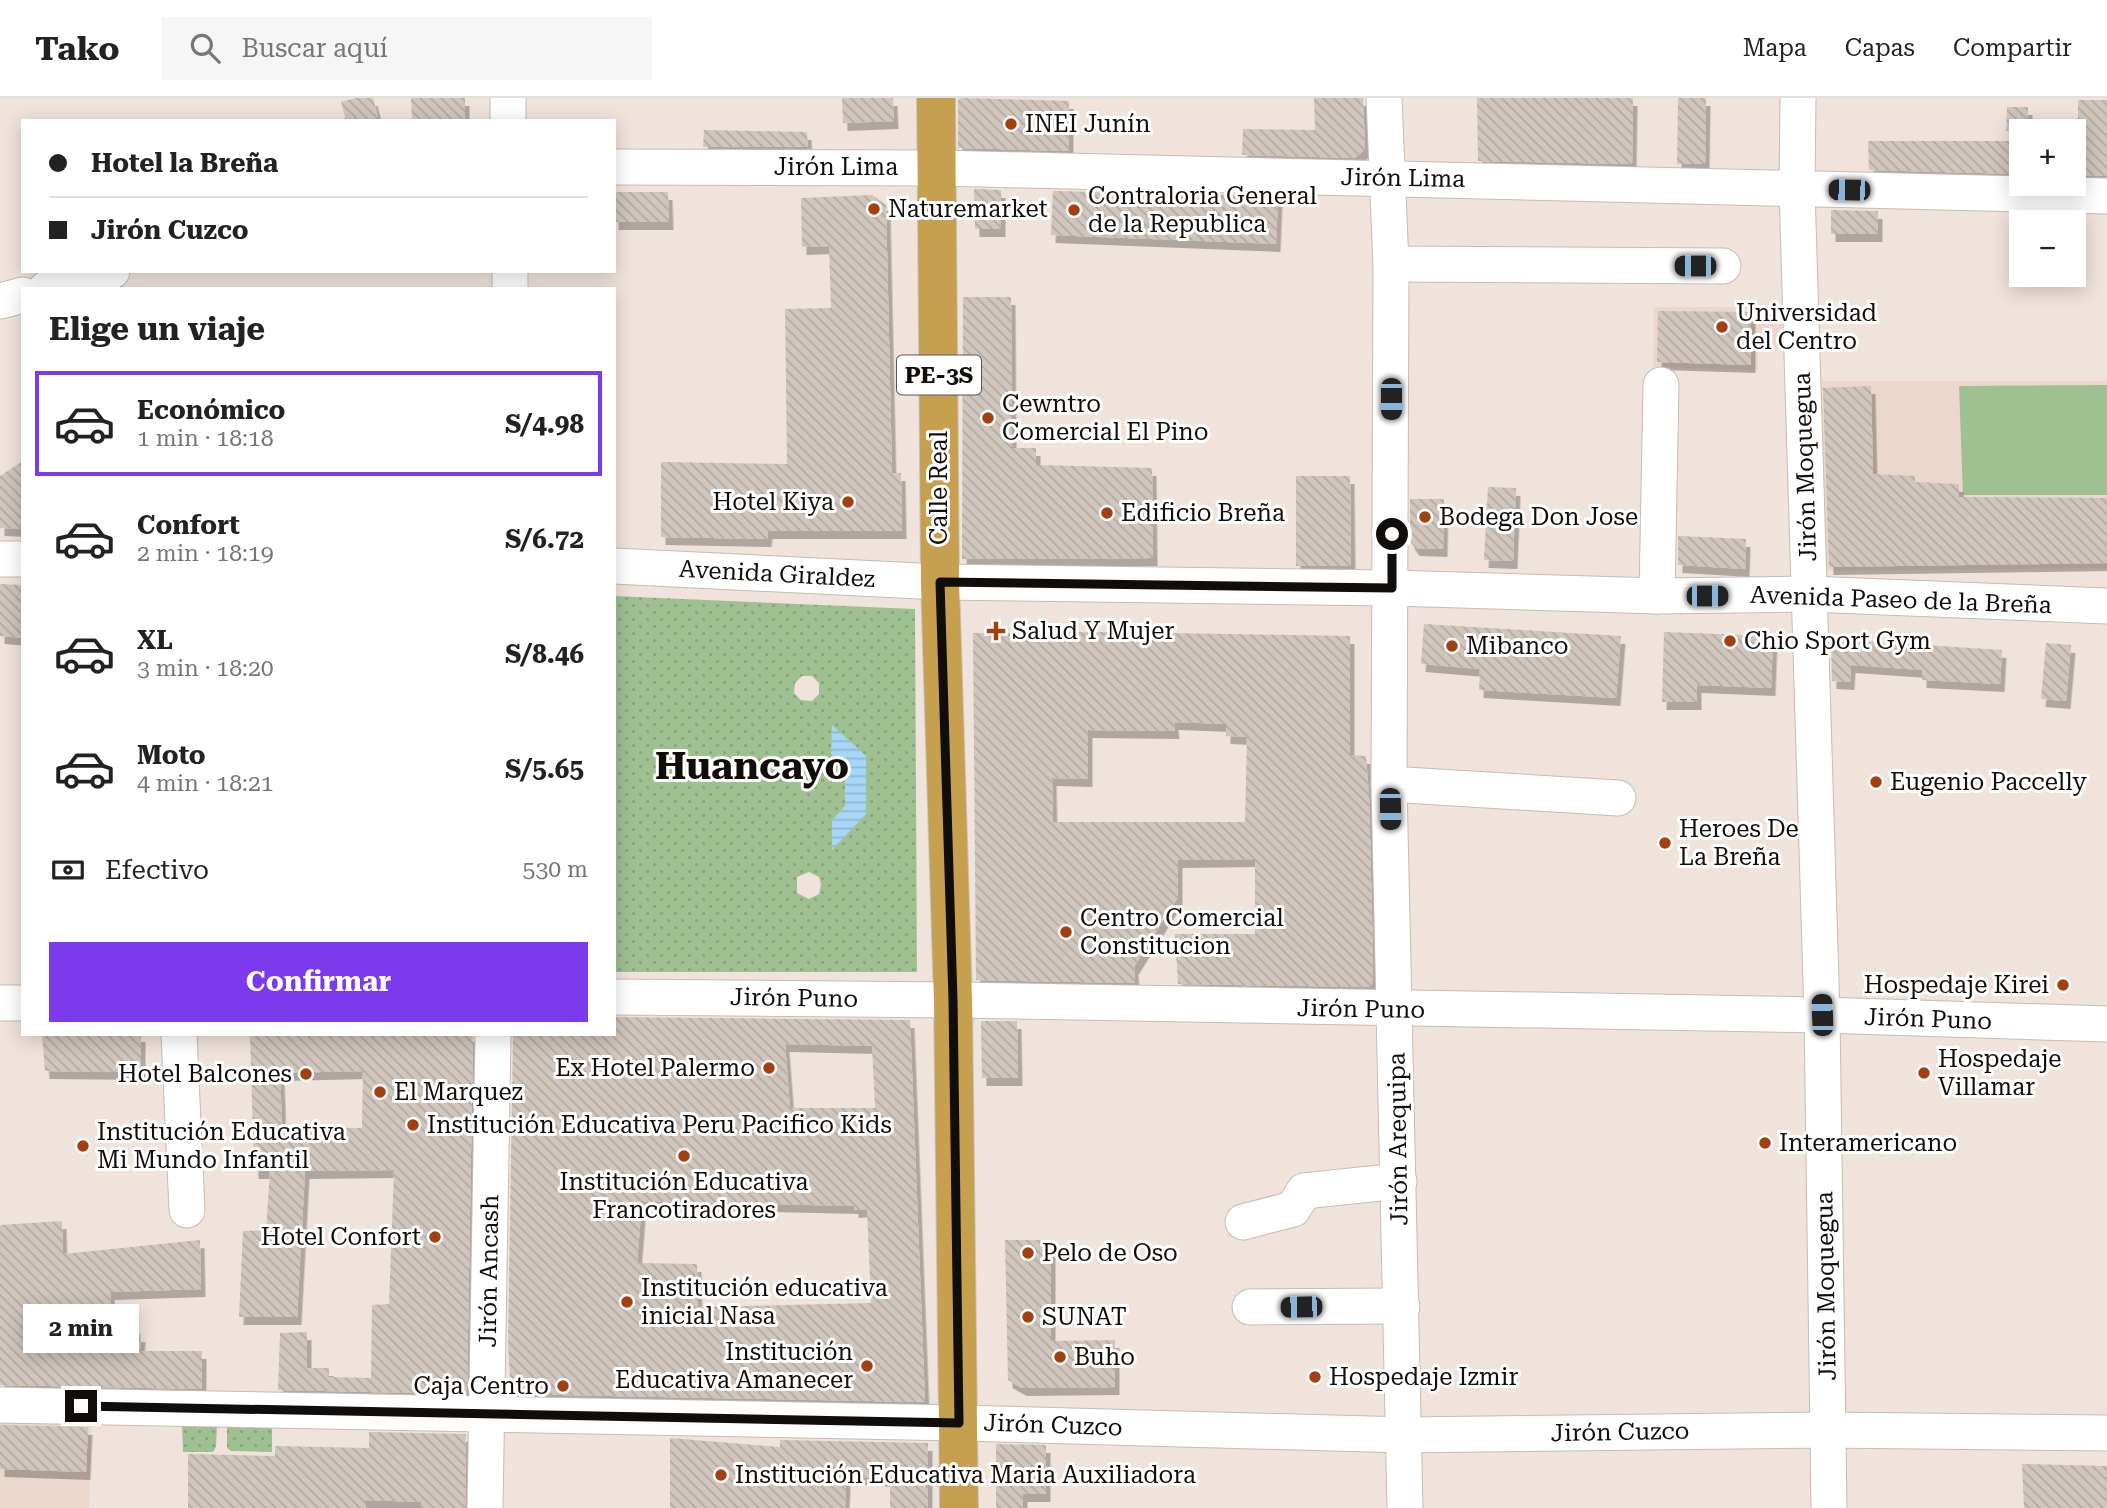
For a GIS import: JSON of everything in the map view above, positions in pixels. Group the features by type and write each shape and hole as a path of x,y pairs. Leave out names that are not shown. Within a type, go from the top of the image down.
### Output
{"highway":[{"name":"Calle Real","path":"936,98 940,582 953,1000 959,1508"}],"street":[{"path":"508,98 508,119"},
{"name":"Jirón Arequipa","path":"1384,98 1391,264 1392,588 1389,784 1405,1508"},
{"name":"Jirón Moquegua","path":"1798,98 1797,189 1822,1015 1829,1508"},
{"name":"Jirón Lima","path":"616,167 938,168 2107,196"},
{"path":"1391,264 1723,266"},
{"path":"53,287 105,273"},
{"path":"0,301 21,296"},
{"path":"1657,596 1661,385"},
{"path":"0,559 21,559"},
{"name":"Avenida Giraldez","path":"616,566 940,582"},
{"name":"Avenida Paseo de la Breña","path":"940,582 1392,588 1657,596 1809,594 2107,606"},
{"path":"1389,784 1618,798"},
{"name":"Jirón Puno","path":"616,997 1822,1015 2107,1024"},
{"path":"0,1003 21,1003"},
{"path":"179,1036 187,1210"},
{"name":"Jirón Ancash","path":"485,1508 492,1036"},
{"path":"1243,1222 1293,1209 1304,1191 1399,1181"},
{"path":"1250,1307 1402,1306"},
{"name":"Jirón Cuzco","path":"0,1405 959,1423 1405,1435 1827,1430 2107,1433"}],"shaded area":[{"name":"Universidad del Centro","path":"1654,307 1790,307 1790,349 1758,348 1758,370 1653,367"},
{"path":"1811,381 2107,381 2107,568 1813,571"},
{"path":"0,1420 91,1423 89,1508 0,1508"}],"green space":[{"path":"2107,385 2107,495 1963,495 1959,386"},
{"path":"616,596 915,609 917,972 616,972","holes":["802,676 812,676 819,683 819,694 812,701 801,700 794,693 795,683","832,726 866,757 866,814 832,821 845,806 846,768 832,754","809,872 819,877 821,884 819,894 809,899 797,893 797,877"]},
{"path":"182,1424 217,1425 216,1447 213,1452 183,1452"},
{"path":"227,1425 272,1427 272,1452 231,1451 227,1448"}],"water":[{"path":"832,725 866,756 866,814 832,850 832,821 845,806 846,769 831,754"}],"building":[{"path":"355,98 373,98 378,119 345,119 341,102"},
{"path":"411,98 465,98 465,119 412,119"},
{"path":"842,98 893,98 894,121 843,123"},
{"path":"1314,98 1363,98 1365,149 1355,158 1242,155 1243,129 1315,130"},
{"path":"1477,98 1633,98 1632,164 1478,161"},
{"path":"1678,98 1706,98 1705,164 1677,164"},
{"name":"INEI Junín","path":"958,100 1069,101 1069,151 958,148"},
{"path":"2078,100 2107,100 2107,176 2086,175 2086,119 2078,119"},
{"path":"2007,107 2028,107 2028,119 2009,119 2009,131 2006,131"},
{"path":"704,130 807,132 808,147 703,147"},
{"path":"1868,141 2009,141 2009,174 1869,170"},
{"path":"974,189 1001,190 1001,229 975,229"},
{"path":"1053,191 1278,196 1276,244 1051,235"},
{"path":"616,192 668,192 669,222 616,222"},
{"path":"872,195 886,205 892,473 901,473 902,531 768,531 767,539 661,537 661,462 787,464 785,309 831,308 829,246 802,247 801,198"},
{"path":"1831,210 1878,211 1878,234 1831,234"},
{"path":"963,297 1011,297 1012,448 1036,448 1036,465 1152,468 1153,558 962,559"},
{"name":"Universidad del Centro","path":"1658,311 1751,312 1751,365 1657,362"},
{"path":"1871,386 1873,474 1915,476 1915,482 1959,484 1959,497 2107,498 2107,563 1829,567 1823,388"},
{"path":"21,462 21,529 0,528 0,476"},
{"path":"1296,476 1350,476 1351,566 1296,566"},
{"path":"1488,487 1516,488 1513,561 1484,560"},
{"name":"Bodega Don Jose","path":"1410,499 1444,499 1443,549 1415,548 1410,541"},
{"path":"1678,536 1746,539 1745,569 1678,565"},
{"path":"0,584 21,585 21,638 0,636"},
{"path":"1424,624 1621,636 1616,698 1479,690 1480,669 1421,664"},
{"path":"1664,632 1773,636 1771,688 1697,685 1697,702 1662,702"},
{"path":"973,633 1350,636 1350,755 1366,756 1369,797 1372,984 1368,987 1178,984 1175,934 1255,934 1255,859 1178,860 1178,897 1134,967 1135,983 976,980","holes":["1174,722 1226,724 1226,736 1247,737 1245,822 1053,822 1052,778 1088,779 1088,730 1175,731"]},
{"path":"1831,639 2002,650 2000,684 1922,680 1922,670 1851,665 1850,682 1832,681"},
{"path":"2046,643 2071,645 2066,701 2041,699"},
{"path":"616,1017 910,1020 925,1402 511,1394 508,1344 513,1036 616,1036","holes":["785,1044 872,1046 875,1108 790,1108","642,1201 854,1206 854,1210 867,1209 871,1303 698,1307 697,1264 637,1263"]},
{"path":"981,1021 1017,1021 1018,1078 982,1078"},
{"path":"42,1036 141,1036 141,1072 45,1071"},
{"path":"250,1036 473,1036 467,1389 463,1394 278,1390 280,1333 307,1332 307,1368 329,1368 329,1377 371,1378 372,1305 389,1304 394,1170 305,1171 297,1317 239,1317 243,1231 266,1230 270,1171 254,1171","holes":["363,1071 362,1128 282,1127 280,1073"]},
{"path":"62,1221 63,1254 200,1240 201,1289 110,1292 113,1335 141,1334 140,1351 202,1351 202,1389 0,1385 0,1225"},
{"path":"1005,1240 1051,1240 1051,1341 1115,1340 1115,1387 1022,1388 1008,1380"},
{"path":"0,1425 88,1427 86,1472 0,1469"},
{"path":"369,1432 466,1434 465,1508 421,1508 421,1502 366,1500 366,1508 188,1508 188,1454 275,1456 275,1446 369,1448"},
{"path":"670,1438 780,1447 780,1440 928,1443 928,1508 890,1508 890,1479 846,1476 845,1508 670,1508"},
{"path":"996,1444 1046,1445 1046,1494 1023,1494 1023,1508 996,1508"},
{"path":"2022,1464 2107,1466 2107,1508 2024,1508"}],"place":[{"name":"INEI Junín","path":"1011,124"},
{"name":"Naturemarket","path":"874,209"},
{"name":"Contraloria General de la Republica","path":"1074,210"},
{"name":"Universidad del Centro","path":"1722,327"},
{"name":"Cewntro Comercial El Pino","path":"988,418"},
{"name":"Hotel Kiya","path":"848,502"},
{"name":"Edificio Breña","path":"1107,513"},
{"name":"Bodega Don Jose","path":"1425,517"},
{"name":"Salud Y Mujer","path":"996,631"},
{"name":"Chio Sport Gym","path":"1730,641"},
{"name":"Mibanco","path":"1452,646"},
{"name":"Eugenio Paccelly","path":"1876,782"},
{"name":"Heroes De La Breña","path":"1665,843"},
{"name":"Centro Comercial Constitucion","path":"1066,932"},
{"name":"Hospedaje Kirei","path":"2063,985"},
{"name":"Ex Hotel Palermo","path":"769,1068"},
{"name":"Hospedaje Villamar","path":"1924,1073"},
{"name":"Hotel Balcones","path":"306,1074"},
{"name":"El Marquez","path":"380,1092"},
{"name":"Institución Educativa Peru Pacifico Kids","path":"413,1125"},
{"name":"Interamericano","path":"1765,1143"},
{"name":"Institución Educativa Mi Mundo Infantil","path":"83,1146"},
{"name":"Institución Educativa Francotiradores","path":"684,1156"},
{"name":"Hotel Confort","path":"435,1237"},
{"name":"Pelo de Oso","path":"1028,1253"},
{"name":"Institución educativa inicial Nasa","path":"627,1302"},
{"name":"SUNAT","path":"1028,1317"},
{"name":"Buho","path":"1060,1357"},
{"name":"Institución Educativa Amanecer","path":"867,1366"},
{"name":"Hospedaje Izmir","path":"1315,1377"},
{"name":"Caja Centro","path":"563,1386"},
{"name":"Institución Educativa Maria Auxiliadora","path":"721,1475"}],"district":[{"name":"Huancayo","path":"752,766"}],"route":[{"path":"81,1406 959,1423 953,1000 940,582 1392,588 1392,534"}]}
